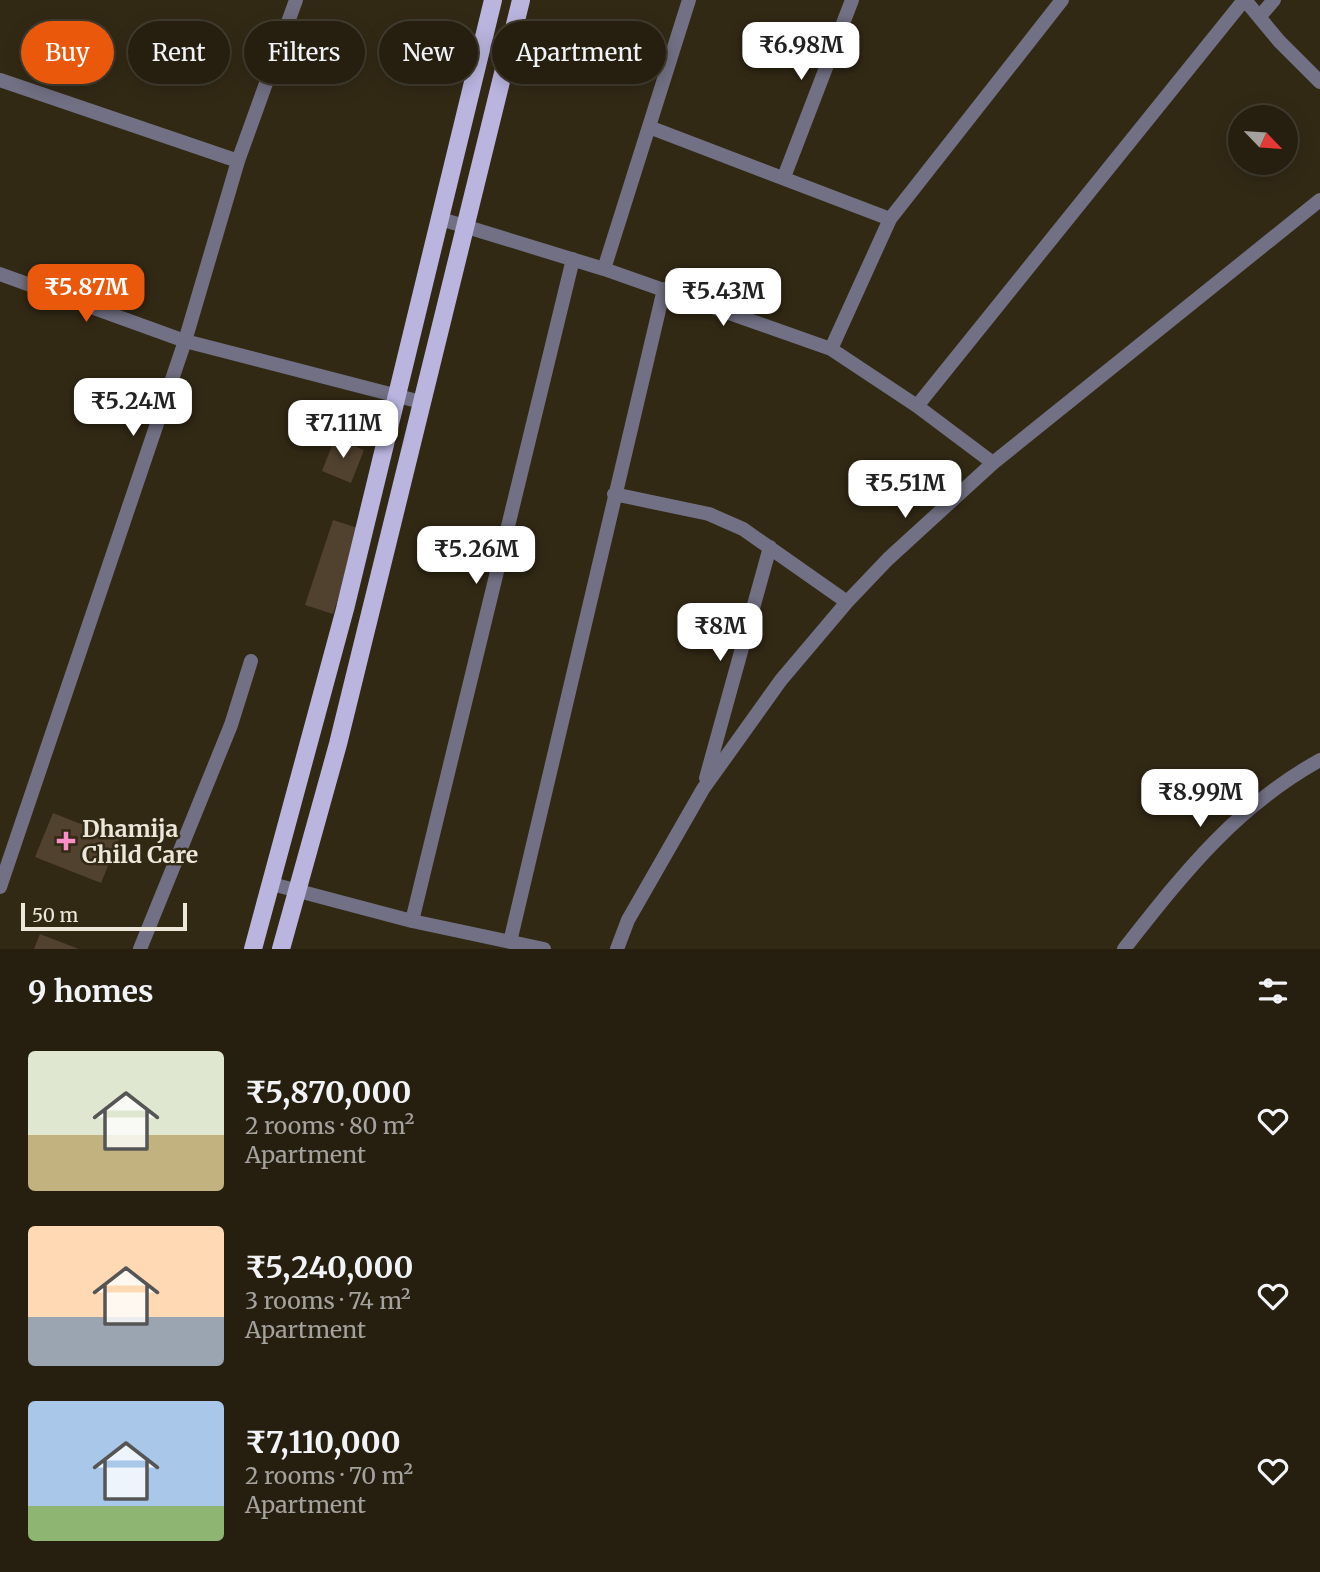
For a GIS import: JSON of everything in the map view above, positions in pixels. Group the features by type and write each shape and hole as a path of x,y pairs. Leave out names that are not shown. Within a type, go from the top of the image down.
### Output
{"main road":[{"path":"253,949 374,485 493,0"},
{"path":"281,949 338,744 521,0"},
{"path":"374,485 399,490"}],"street":[{"path":"0,887 185,341 238,161 296,0"},
{"path":"604,269 689,0"},
{"path":"784,177 852,0"},
{"path":"831,349 890,219 1062,0"},
{"path":"918,406 1245,0 1279,41 1320,82"},
{"path":"1260,16 1275,0"},
{"path":"0,80 238,161"},
{"path":"649,127 890,219"},
{"path":"617,949 628,920 703,789 781,680 847,602 888,559 993,463 1320,200"},
{"path":"441,219 604,269 831,349 918,406 993,463"},
{"path":"412,921 573,259"},
{"path":"0,274 185,341 421,402"},
{"path":"510,942 664,289"},
{"path":"614,494 709,514 743,529 847,602"},
{"path":"703,789 770,547"},
{"path":"140,949 231,725 251,661"},
{"path":"1124,949 1211,843 1248,807 1289,778 1320,761"},
{"path":"272,884 412,921 544,949"}],"building":[{"path":"335,438 364,450 351,483 322,471"},
{"path":"333,520 361,529 333,614 305,605"},
{"path":"53,813 119,839 101,883 35,857"},
{"path":"40,934 79,949 34,949"}],"place":[{"name":"Dhamija Child Care","path":"66,841"}]}
